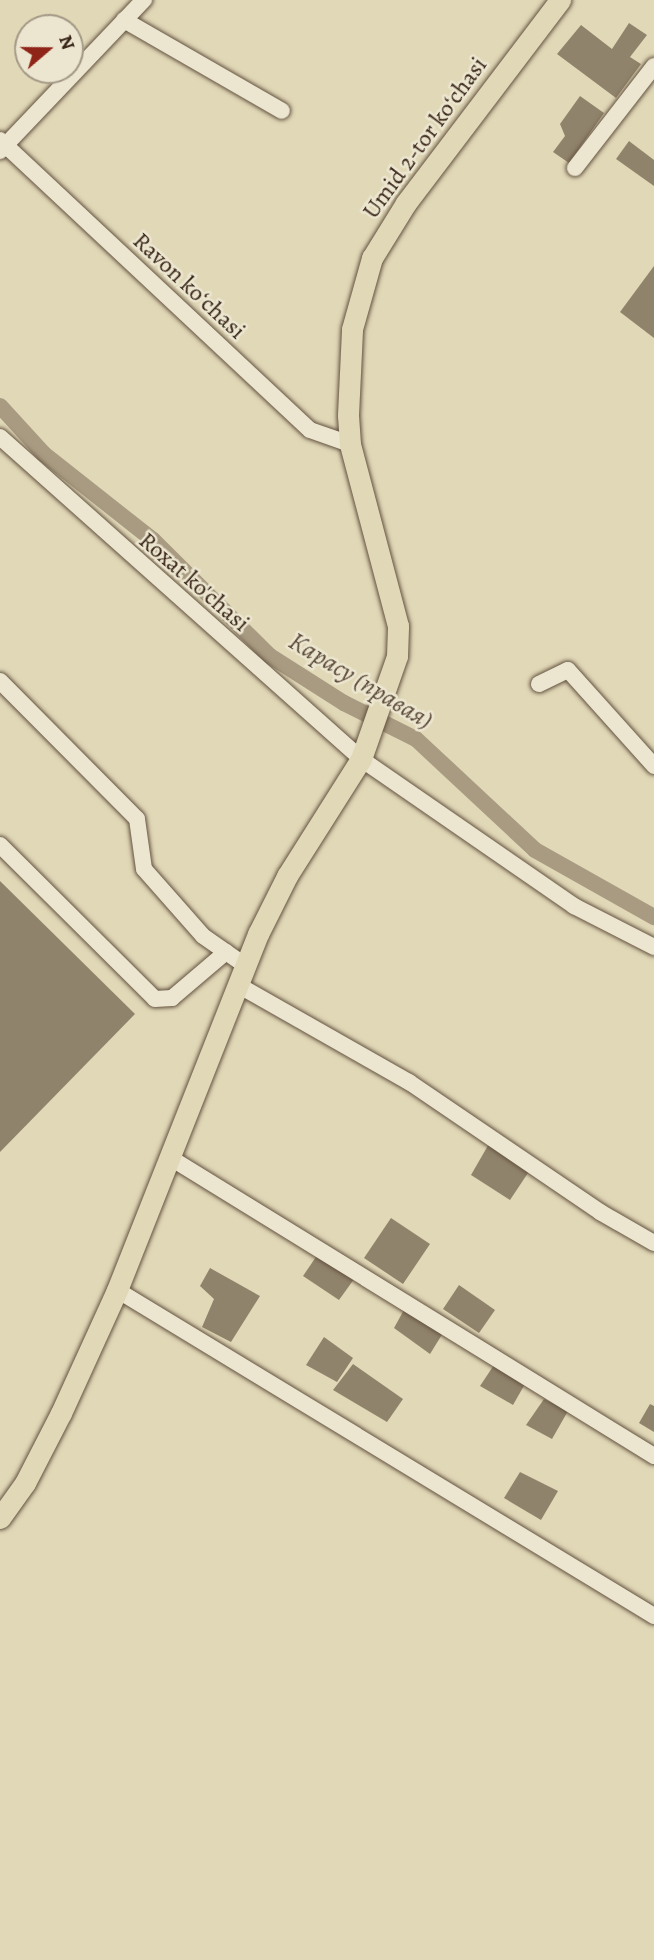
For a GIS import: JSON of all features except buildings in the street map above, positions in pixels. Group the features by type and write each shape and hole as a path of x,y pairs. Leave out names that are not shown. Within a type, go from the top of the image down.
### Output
{"main road":[{"name":"Umid 2-tor koʻchasi","path":"0,1518 44,1448 117,1290 242,976 287,876 363,755 388,688 397,656 398,626 350,444 350,343 372,258 405,203 560,0"}],"street":[{"path":"2,145 144,0"},
{"path":"124,20 282,111"},
{"path":"575,168 654,66"},
{"name":"Ravon koʻchasi","path":"2,145 310,430 350,444"},
{"name":"Roxat ko'chasi","path":"0,437 363,755 574,906 654,947"},
{"path":"539,684 568,670 654,766"},
{"path":"0,681 137,819 144,869 203,936 226,952 242,976 409,1082 600,1213 654,1243"},
{"path":"0,845 155,999 172,998 226,952"},
{"path":"169,1157 654,1457"},
{"path":"117,1290 654,1616"}],"waterway":[{"name":"Карасу (правая)","path":"0,406 44,454 153,540 270,656 344,703 416,739 535,850 654,917"}]}
